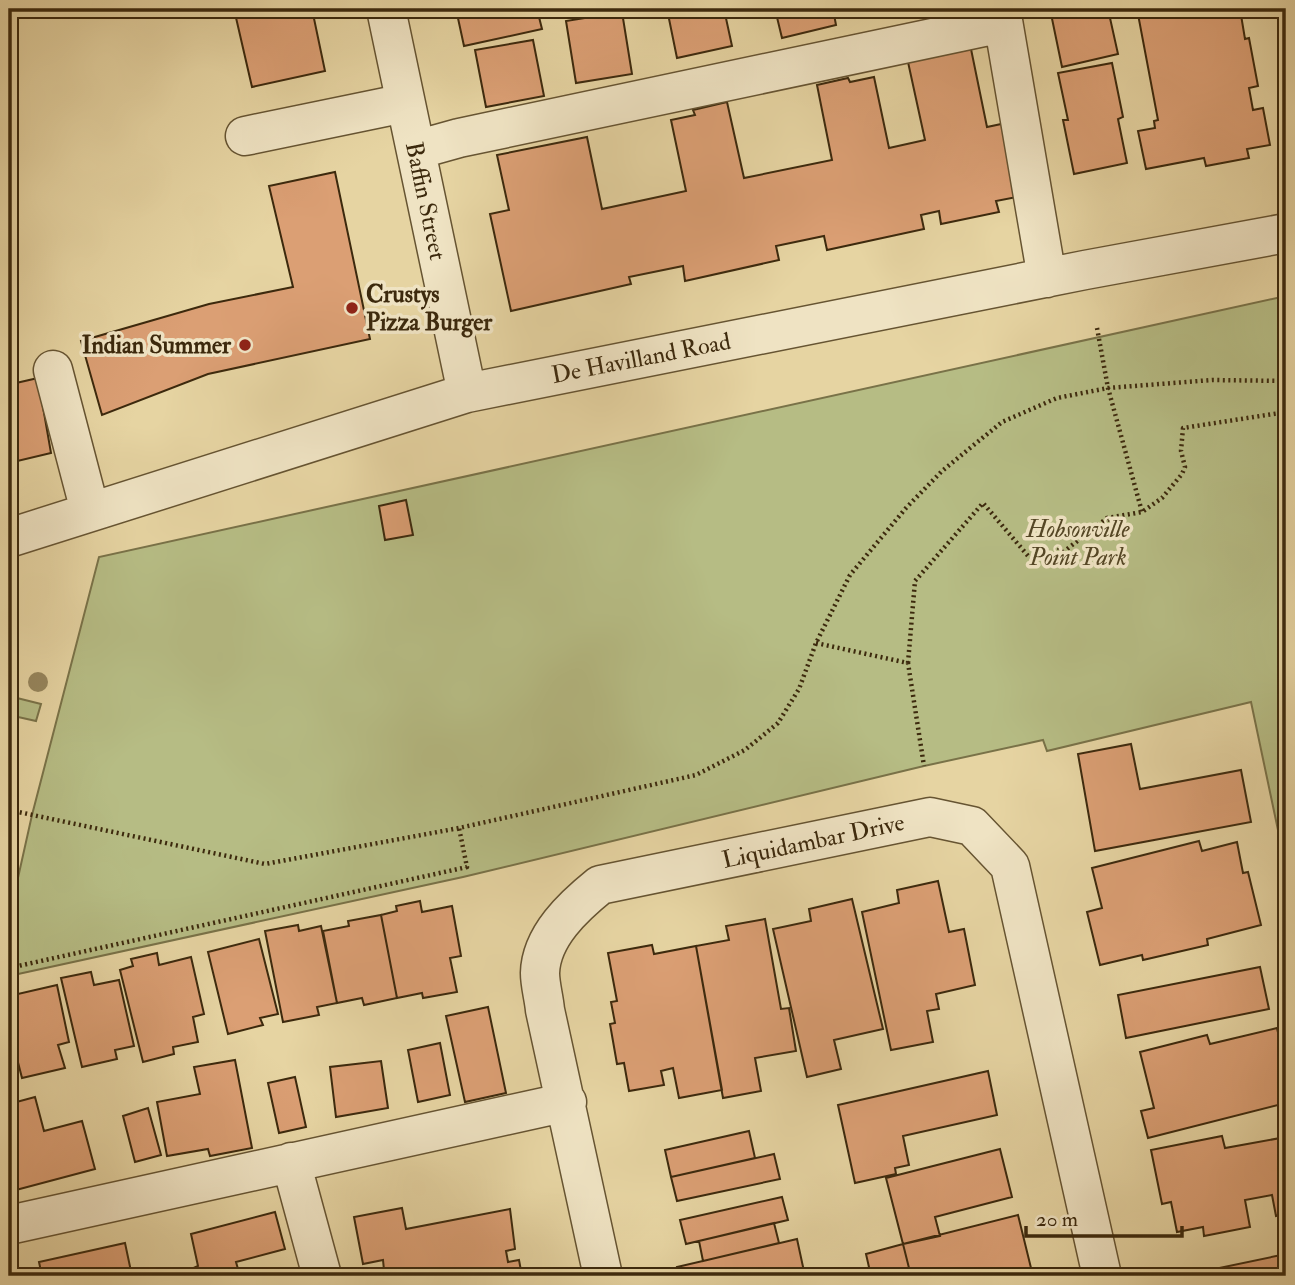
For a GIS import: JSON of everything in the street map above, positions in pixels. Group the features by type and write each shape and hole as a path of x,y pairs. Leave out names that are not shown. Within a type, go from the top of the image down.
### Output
{"street":[{"name":"Baffin Street","path":"386,9 467,393"},
{"path":"416,150 472,135 1002,16 1047,278"},
{"path":"245,136 405,103"},
{"name":"De Havilland Road","path":"9,538 467,393 1286,233"},
{"path":"53,370 90,511"},
{"name":"Liquidambar Drive","path":"603,1276 545,1010 540,971 549,942 571,908 600,885 930,817 972,826 1010,866 1102,1276"},
{"path":"9,1225 566,1102"},
{"path":"291,1163 322,1276"}],"path":[{"path":"1097,328 1108,388 1142,512"},
{"path":"9,810 265,864 458,828 696,775 745,750 778,723 799,689 816,643 850,575 905,509 942,471 1002,422 1057,398 1108,388 1212,380 1286,381"},
{"path":"924,766 908,663 915,581 983,503 1029,557 1043,558 1062,553 1107,518 1142,512 1162,498 1185,467 1181,451 1183,428 1286,412"},
{"path":"816,643 908,663"},
{"path":"9,968 467,867 458,828"}],"green space":[{"name":"Hobsonville Point Park","path":"1286,296 1286,868 1251,702 1047,751 1043,740 924,766 463,877 9,976 9,918 32,815 99,557"},
{"path":"9,696 41,704 36,721 9,715"}],"building":[{"path":"234,9 312,9 325,71 252,87"},
{"path":"456,9 537,9 542,29 464,46"},
{"path":"667,9 724,9 732,46 677,58"},
{"path":"775,9 833,9 836,25 782,38"},
{"path":"881,9 908,9 882,14"},
{"path":"1050,9 1108,9 1118,54 1062,67"},
{"path":"1137,9 1240,9 1245,39 1249,38 1258,86 1249,88 1253,110 1263,108 1270,145 1247,149 1249,158 1206,166 1204,158 1146,169 1138,131 1155,128 1154,121 1158,120"},
{"path":"622,12 632,74 576,83 566,21"},
{"path":"533,40 544,96 486,107 475,50"},
{"path":"971,49 987,127 1006,123 1022,196 996,201 999,212 941,224 939,211 921,215 924,229 827,250 824,236 776,246 779,260 685,281 683,266 629,277 631,284 511,311 490,214 509,210 497,155 587,137 602,209 686,191 671,120 695,115 693,110 727,102 744,178 832,160 817,85 848,78 850,82 874,77 889,148 925,140 908,62"},
{"path":"1112,63 1123,117 1118,119 1127,163 1074,174 1063,120 1068,120 1058,73"},
{"path":"335,172 370,339 208,374 102,415 81,341 209,304 293,287 269,186"},
{"path":"9,345 16,383 38,378 51,453 9,463"},
{"path":"406,500 413,535 385,540 379,506"},
{"path":"1131,744 1140,789 1241,770 1251,822 1095,851 1078,754"},
{"path":"1199,841 1202,851 1237,842 1243,873 1248,872 1261,925 1207,939 1208,945 1143,960 1142,955 1100,965 1087,912 1102,908 1092,868"},
{"path":"938,881 949,932 964,929 975,985 936,994 939,1009 927,1011 933,1042 891,1050 862,912 899,903 897,890"},
{"path":"852,899 883,1029 834,1040 841,1069 807,1077 773,929 811,921 809,909"},
{"path":"420,901 422,912 452,906 461,956 450,958 457,992 423,998 422,993 397,998 381,915 397,911 396,906"},
{"path":"381,915 397,998 364,1005 362,998 337,1003 323,931 349,926 348,921"},
{"path":"765,919 781,1009 789,1008 796,1051 755,1058 761,1091 723,1098 696,946 729,940 726,926"},
{"path":"298,925 299,931 321,926 337,1003 317,1007 319,1015 283,1022 265,931"},
{"path":"259,939 278,1014 260,1018 263,1025 228,1034 208,952"},
{"path":"652,945 654,954 696,946 722,1090 679,1098 673,1068 661,1071 664,1085 629,1091 624,1063 617,1064 610,1024 615,1023 611,1002 617,1001 608,953"},
{"path":"157,953 159,965 191,957 204,1014 193,1017 198,1042 173,1047 174,1054 143,1062 120,970 133,966 131,959"},
{"path":"1260,967 1269,1009 1126,1038 1118,995"},
{"path":"91,972 94,985 119,980 134,1046 115,1050 117,1059 82,1067 61,978"},
{"path":"57,985 69,1042 58,1045 65,1068 22,1078 9,1027 9,996"},
{"path":"488,1007 506,1093 465,1102 446,1016"},
{"path":"1277,1028 1286,1068 1286,1103 1148,1138 1141,1111 1154,1108 1140,1052 1207,1035 1210,1044"},
{"path":"440,1043 450,1095 418,1102 408,1050"},
{"path":"235,1060 252,1148 210,1156 208,1149 167,1156 157,1102 200,1094 194,1067"},
{"path":"381,1061 388,1108 336,1117 330,1067"},
{"path":"988,1071 997,1115 903,1136 909,1165 895,1168 896,1174 855,1183 838,1105"},
{"path":"295,1077 306,1127 279,1133 268,1083"},
{"path":"35,1097 44,1131 82,1121 95,1169 16,1190 9,1162 9,1104"},
{"path":"148,1108 161,1155 135,1162 123,1116"},
{"path":"749,1131 755,1158 671,1177 665,1150"},
{"path":"1222,1136 1225,1148 1286,1137 1286,1214 1276,1216 1272,1195 1245,1200 1250,1227 1204,1236 1203,1227 1177,1232 1171,1202 1162,1204 1151,1150"},
{"path":"1000,1149 1012,1197 935,1217 940,1236 903,1244 886,1178"},
{"path":"774,1154 780,1179 677,1201 671,1177"},
{"path":"782,1197 788,1220 686,1244 680,1220"},
{"path":"402,1208 406,1229 510,1209 515,1249 506,1251 508,1262 519,1260 522,1276 392,1276 391,1269 384,1270 383,1260 363,1264 354,1217"},
{"path":"275,1212 285,1249 236,1262 240,1276 192,1276 191,1269 198,1266 191,1234"},
{"path":"1018,1215 1032,1272 998,1276 997,1269 968,1276 911,1276 903,1244"},
{"path":"774,1223 779,1243 703,1261 699,1241"},
{"path":"797,1239 805,1276 679,1276 677,1267"},
{"path":"125,1243 132,1276 42,1276 39,1262"},
{"path":"903,1244 911,1276 871,1276 866,1254"},
{"path":"1286,1254 1286,1276 1181,1276"}],"place":[{"name":"Crustys Pizza Burger","path":"352,308"},
{"name":"Indian Summer","path":"245,345"}]}
